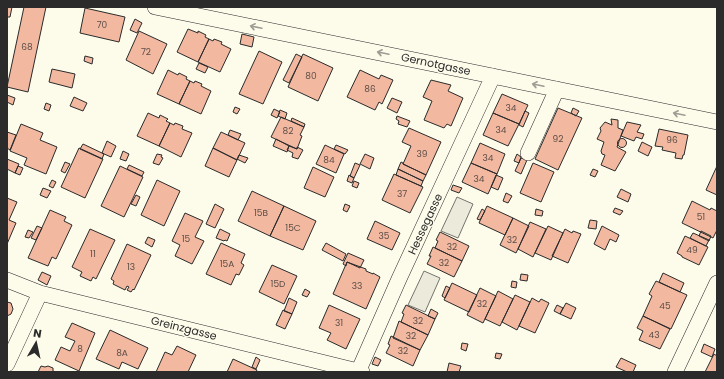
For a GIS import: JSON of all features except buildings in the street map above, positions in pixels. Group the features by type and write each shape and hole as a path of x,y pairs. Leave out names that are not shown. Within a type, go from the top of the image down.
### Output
{"street":[{"name":"Gernotgasse","path":"155,7 717,122"},
{"name":"Hessegasse","path":"360,372 399,278 493,76"},
{"path":"528,153 557,89"},
{"name":"Greinzgasse","path":"7,280 40,293 360,372"},
{"path":"676,372 717,283"},
{"path":"7,364 40,293"}],"shaded area":[{"path":"457,197 473,204 458,238 441,231"},
{"path":"424,271 440,278 425,312 408,305"}]}
